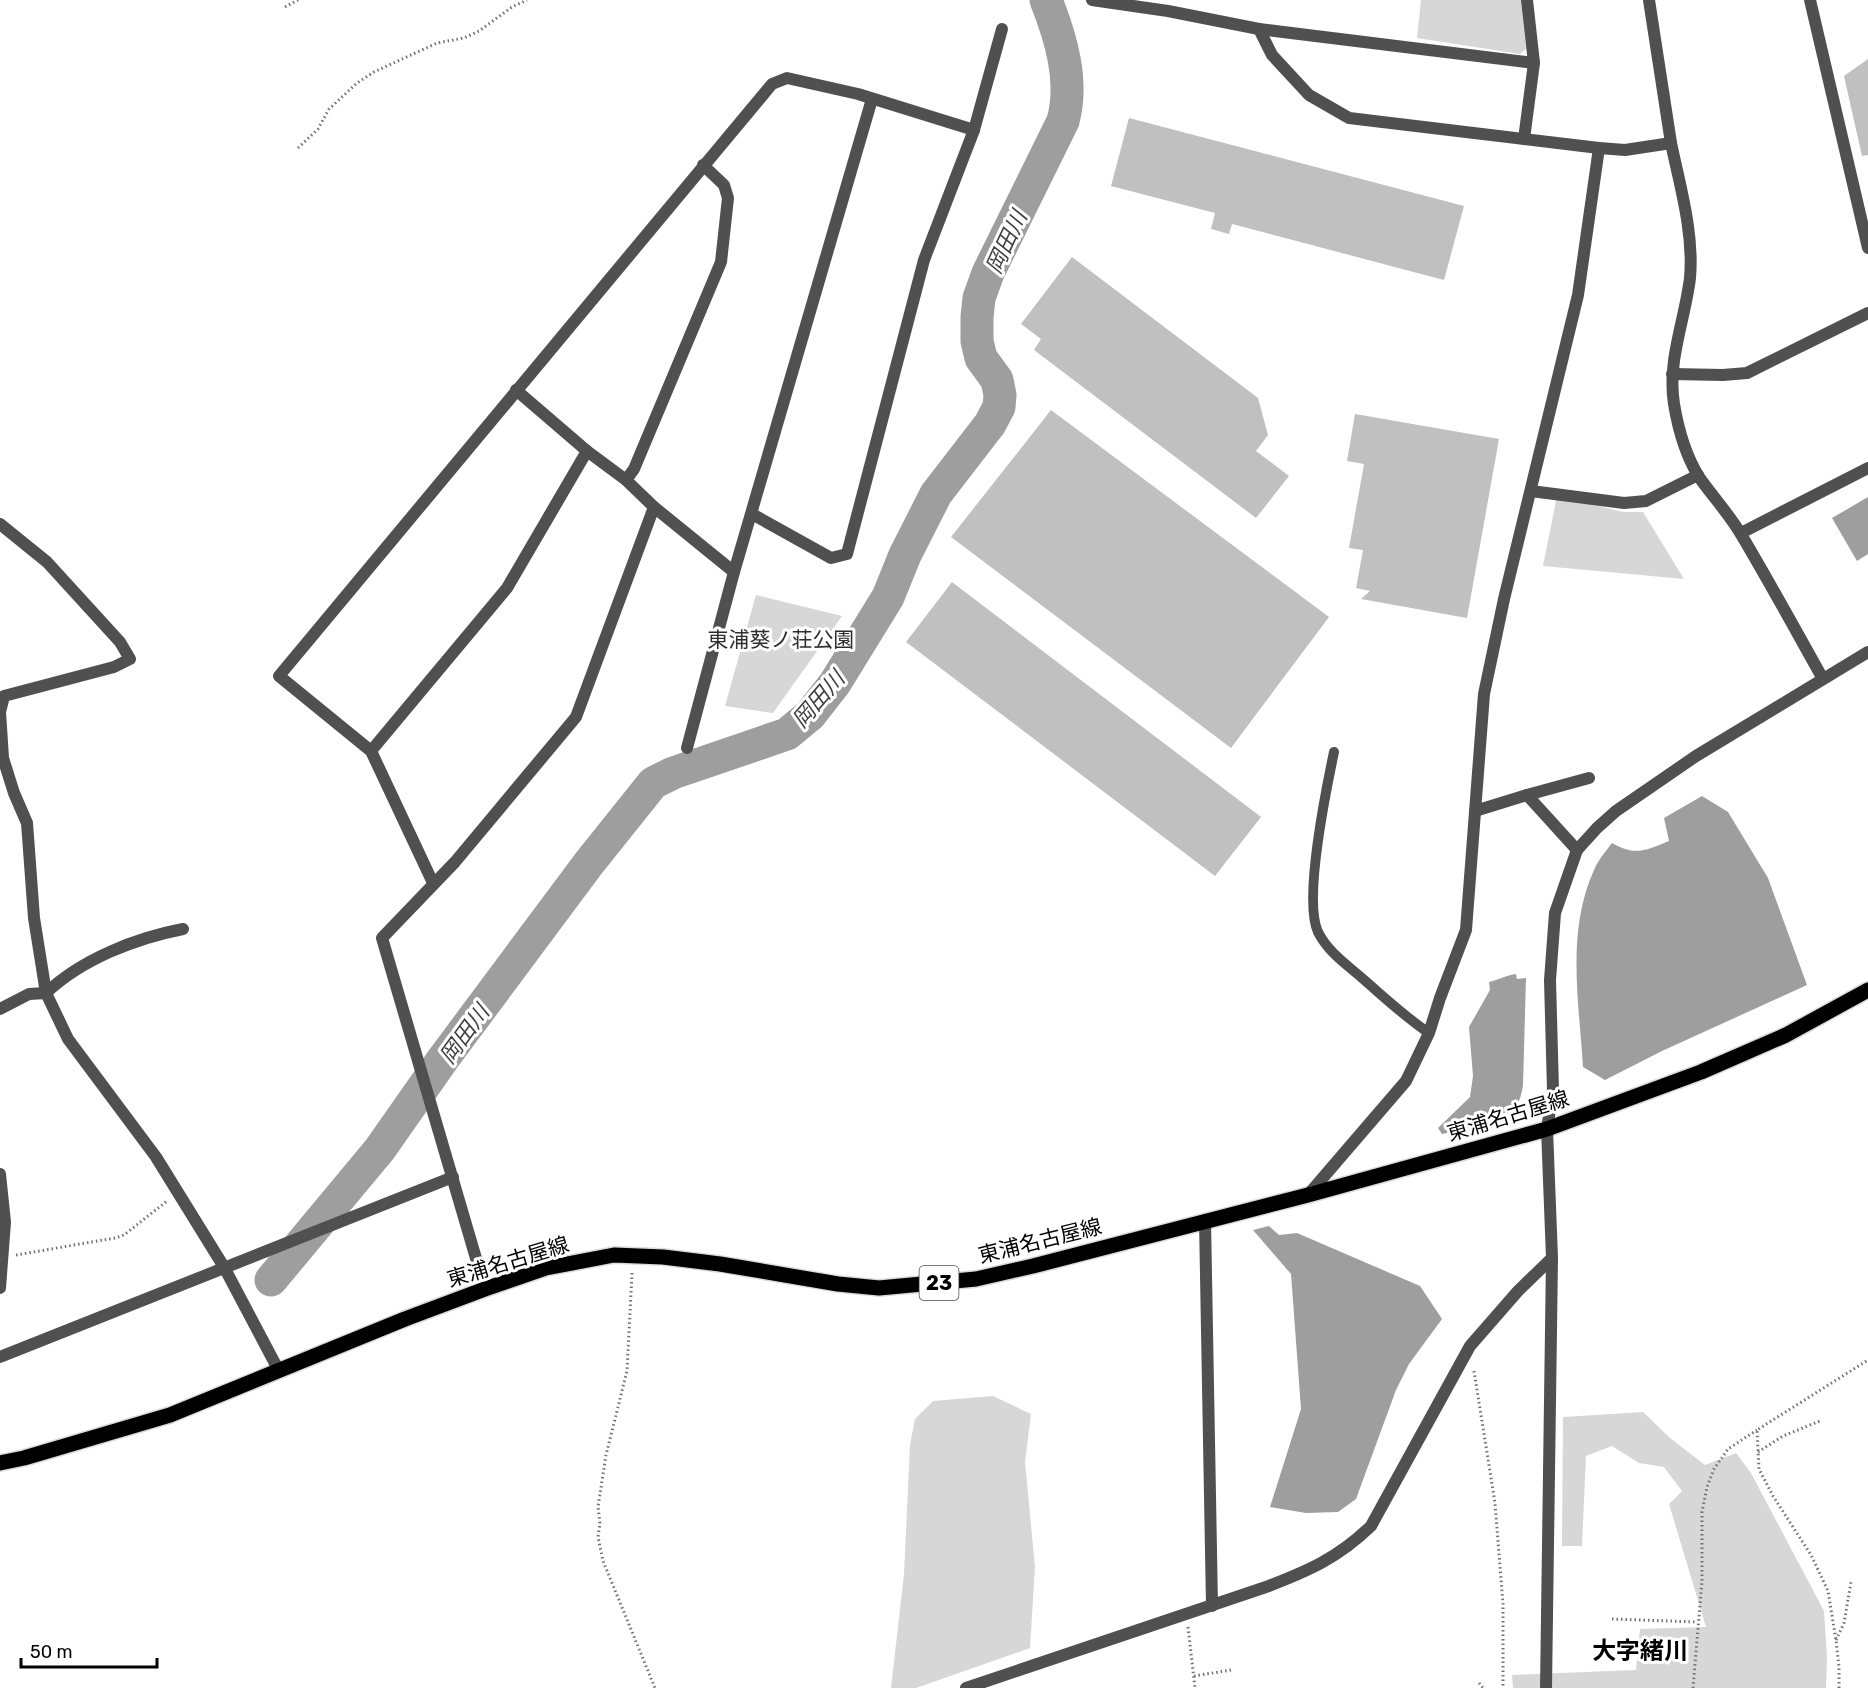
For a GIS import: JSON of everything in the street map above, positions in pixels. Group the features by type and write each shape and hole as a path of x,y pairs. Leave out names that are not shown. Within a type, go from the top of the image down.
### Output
{"main road":[{"name":"東浦名古屋線","path":"0,1463 170,1415 485,1288 546,1268 614,1255 632,1255 720,1264 838,1284 890,1287 976,1279 1308,1195 1547,1129 1701,1072 1786,1035 1868,990"}],"street":[{"path":"1092,0 1168,11 1259,29 1534,63"},
{"path":"1524,139 1534,63 1527,0"},
{"path":"1648,0 1671,143 1686,214 1690,260 1686,301 1672,374 1677,423 1683,443 1698,474 1741,533 1823,679"},
{"path":"1810,0 1868,248"},
{"path":"752,514 831,558 847,554 924,260 974,130 1002,28"},
{"path":"1259,29 1272,55 1309,95 1349,118 1599,148 1625,150 1671,143"},
{"path":"434,883 371,751 279,676 703,165 776,81 788,78 872,99 974,130"},
{"path":"687,748 734,572 872,99"},
{"path":"1308,1195 1406,1081 1429,1033 1466,930 1484,694 1504,599 1578,295 1599,148"},
{"path":"626,480 634,469 721,262 728,198 724,185 703,165"},
{"path":"1672,374 1747,373 1868,313"},
{"path":"516,390 734,572"},
{"path":"371,751 507,588 587,451"},
{"path":"1741,533 1868,468"},
{"path":"1531,491 1624,503 1646,501 1698,474"},
{"path":"485,1288 382,938 455,862 576,717 654,507"},
{"path":"0,524 47,562 120,642 130,659 114,667 4,696 0,712 3,758 14,793 27,823 34,918 46,993 68,1038 156,1157 178,1192 224,1267 279,1371"},
{"path":"1546,1688 1552,1258 1547,1129 1553,1090 1550,980 1551,942 1555,913 1577,850 1597,828 1637,795 1696,756 1868,652"},
{"path":"1475,811 1589,778"},
{"path":"1527,795 1577,850"},
{"path":"0,1009 29,994 46,993 60,980 107,954 183,929"},
{"path":"0,1174 5,1222 0,1288"},
{"path":"0,1357 453,1177"},
{"path":"1205,1220 1212,1606"},
{"path":"966,1688 1187,1615 1308,1571 1351,1545 1371,1526 1470,1346 1518,1291 1552,1258"}],"lane":[{"path":"1334,752 1322,811 1313,888 1317,930 1327,948 1409,1019 1429,1033"}],"path":[{"path":"285,7 298,0"},
{"path":"298,148 318,129 329,109 357,83 374,72 437,43 464,38 479,31 498,15 527,0"},
{"path":"3,1257 115,1239 124,1235 178,1192"},
{"path":"632,1255 627,1371 606,1455 598,1507 598,1537 603,1561 656,1688"},
{"path":"1470,1346 1495,1503 1503,1604 1503,1688"},
{"path":"1694,1688 1702,1581 1702,1512 1707,1486 1714,1469 1728,1449 1868,1360"},
{"path":"1758,1452 1783,1436 1820,1421"},
{"path":"1757,1430 1759,1469 1773,1496 1811,1555 1828,1591 1836,1640 1839,1688"},
{"path":"1836,1640 1844,1623 1851,1582"},
{"path":"1187,1615 1195,1688"},
{"path":"1612,1619 1698,1622"},
{"path":"1194,1677 1231,1670"},
{"path":"1479,1683 1483,1688"}],"green space":[{"path":"1421,0 1521,0 1526,49 1520,54 1417,38"},
{"path":"1557,496 1623,512 1643,512 1684,579 1543,566"},
{"name":"東浦葵ノ荘公園","path":"756,595 842,616 773,713 725,706"},
{"path":"993,1396 1031,1414 1025,1462 1035,1567 1030,1648 916,1688 891,1688 904,1574 910,1445 915,1419 933,1401"},
{"path":"1643,1412 1670,1438 1705,1465 1736,1453 1751,1473 1824,1611 1827,1656 1826,1688 1513,1688 1512,1675 1636,1670 1640,1629 1706,1627 1669,1504 1682,1491 1664,1467 1639,1463 1612,1446 1586,1456 1582,1546 1562,1546 1563,1417"}],"shaded area":[{"path":"1868,497 1868,554 1857,561 1832,518"},
{"path":"1702,796 1728,812 1768,878 1807,985 1662,1051 1605,1080 1583,1067 1576,967 1577,942 1585,894 1596,866 1612,843 1627,850 1640,851 1669,841 1664,818"},
{"path":"1516,974 1517,979 1526,978 1523,1085 1519,1101 1512,1110 1484,1117 1483,1125 1442,1134 1438,1128 1470,1097 1473,1076 1469,1027 1490,990 1489,982"},
{"path":"1269,1226 1279,1235 1297,1233 1420,1286 1442,1319 1409,1364 1396,1390 1356,1499 1338,1512 1306,1513 1270,1507 1301,1409 1291,1274 1253,1230"}],"building":[{"path":"1868,59 1868,155 1862,156 1844,76"},
{"path":"1129,118 1464,206 1444,280 1232,224 1229,234 1211,229 1215,213 1111,186"},
{"path":"1072,257 1258,398 1268,435 1256,451 1289,476 1256,518 1034,350 1041,339 1021,324"},
{"path":"1051,410 1329,617 1231,748 951,537"},
{"path":"1355,414 1499,439 1467,618 1361,599 1370,591 1356,588 1363,550 1349,548 1364,464 1347,461"},
{"path":"952,582 1261,817 1215,876 906,642"}],"waterway":[{"name":"岡田川","path":"271,1280 380,1149 443,1059 589,863 653,783 673,773 787,734 810,715 835,683 888,597 905,555 936,494 990,424 999,407 1000,395 997,380 981,358 977,341 979,298 988,273 1063,121 1067,91 1064,60 1057,29 1046,0"}],"district":[{"name":"大字緒川","path":"1640,1651"}]}
